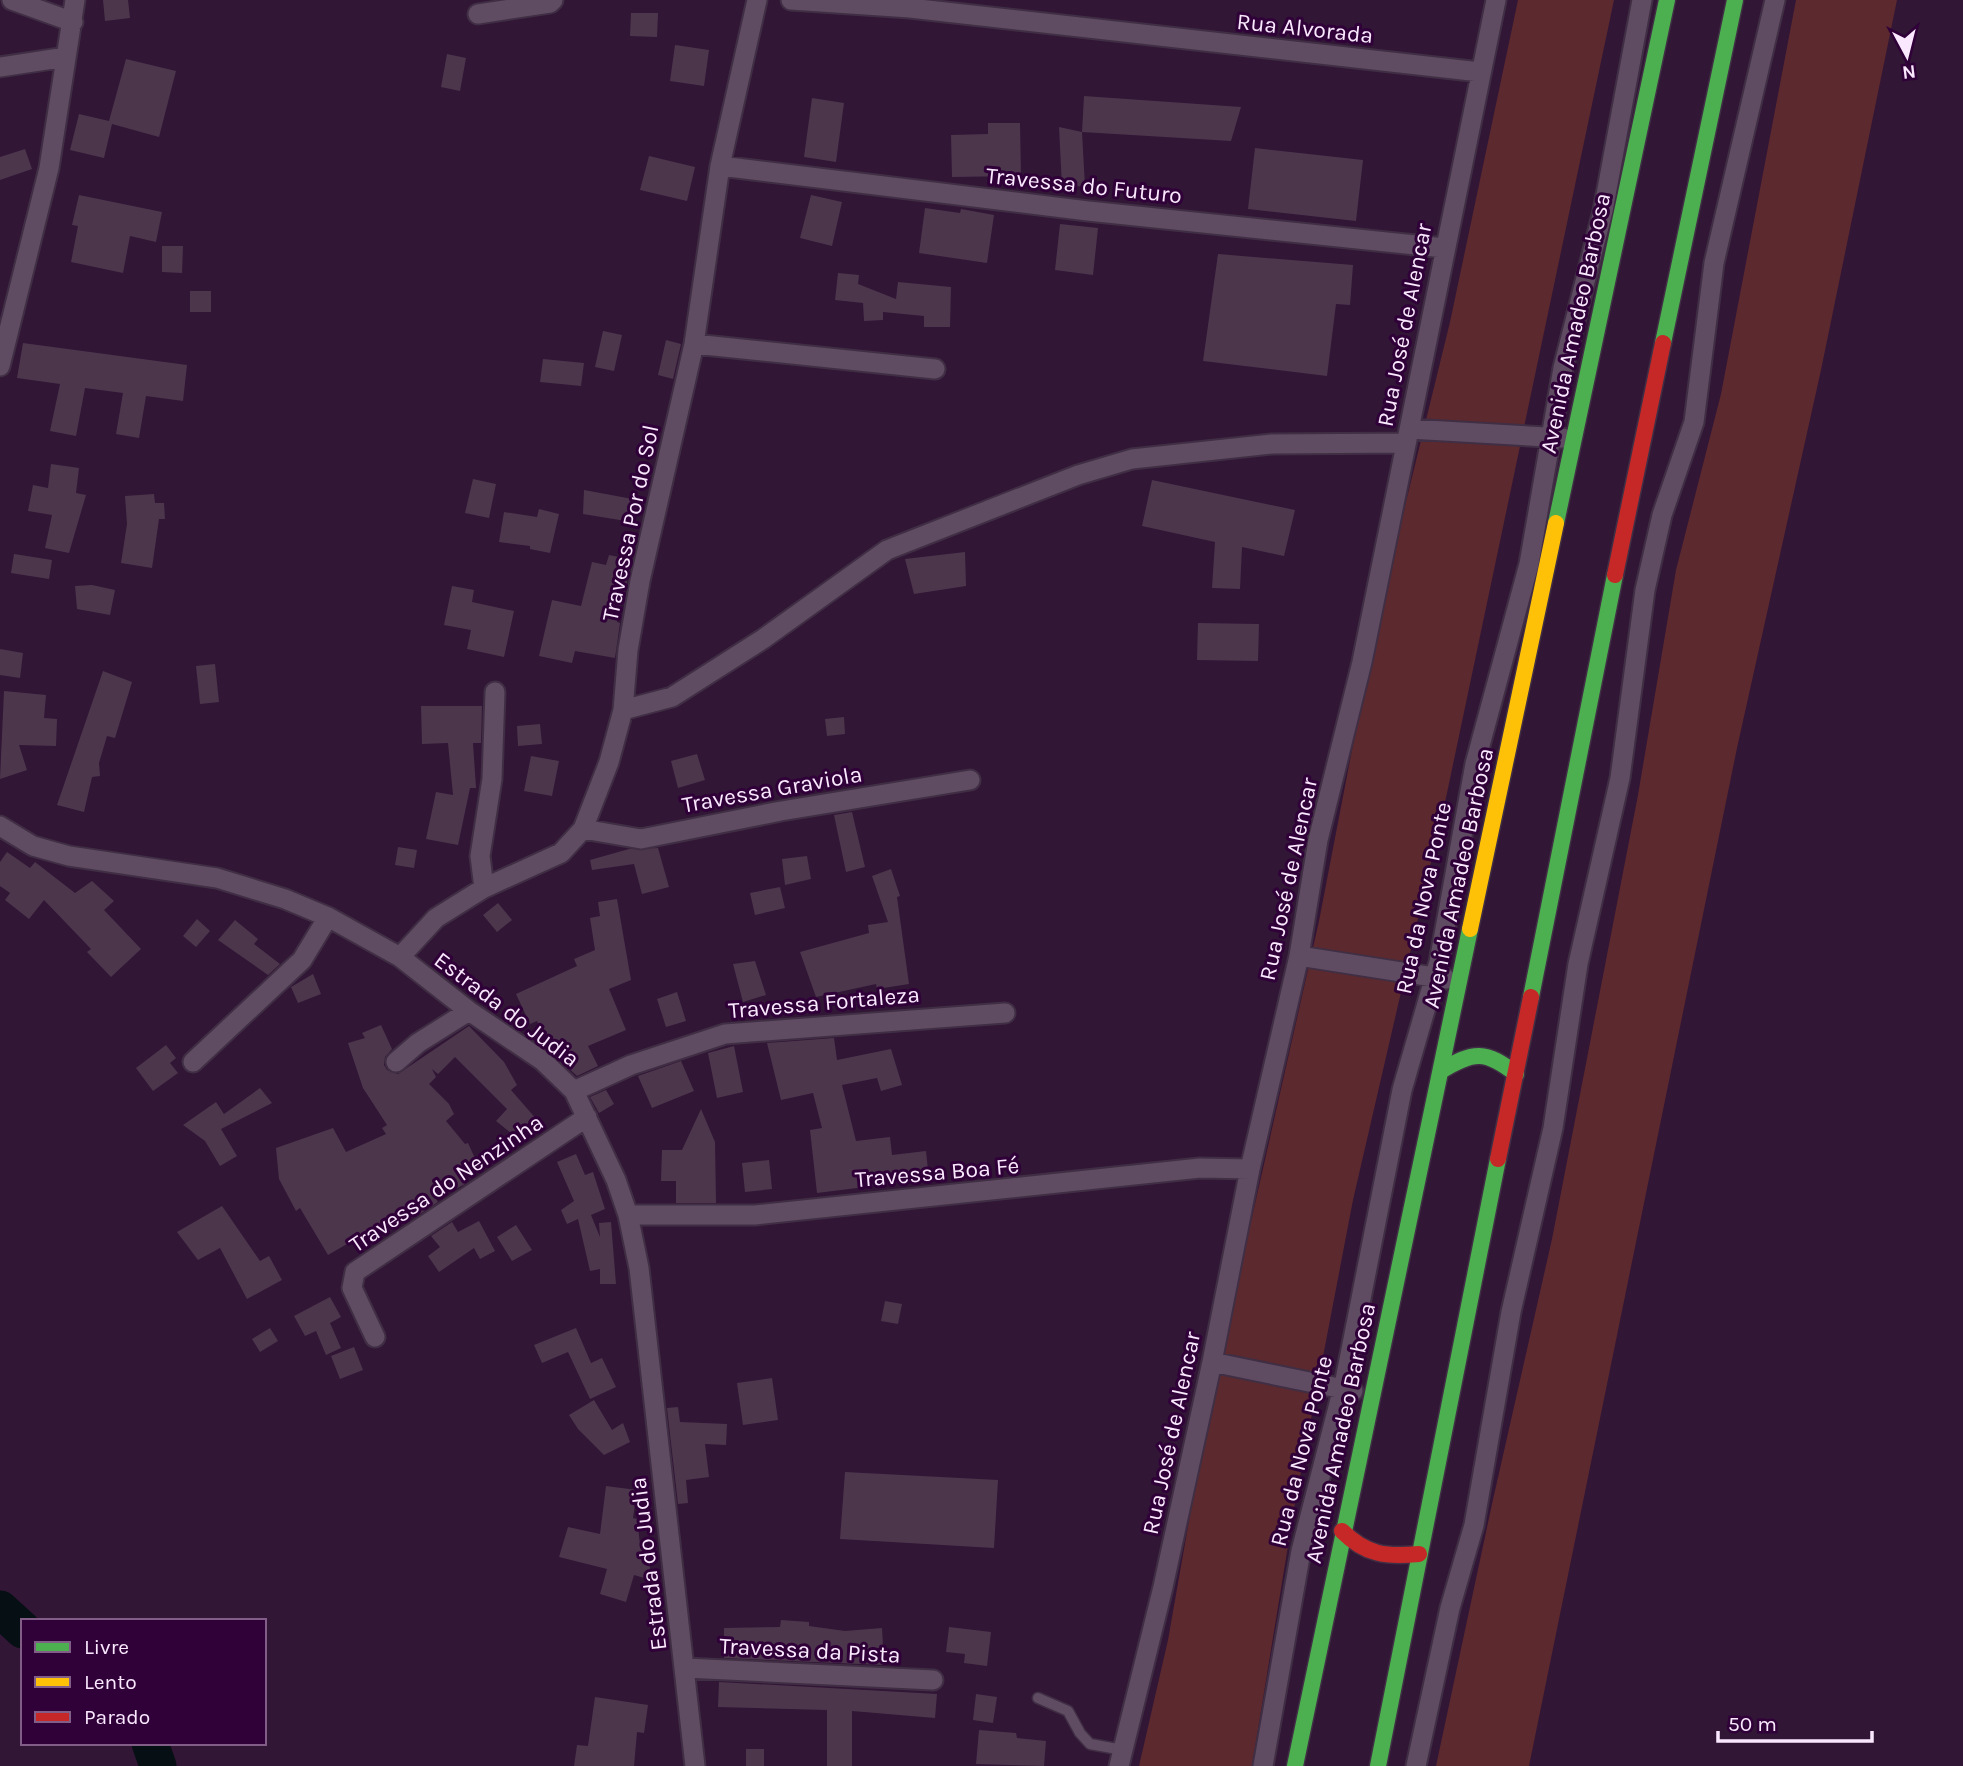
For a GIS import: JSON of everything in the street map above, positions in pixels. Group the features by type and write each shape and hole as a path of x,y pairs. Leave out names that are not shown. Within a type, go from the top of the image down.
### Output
{"main road":[{"path":"1378,1766 1735,0"},
{"name":"Avenida Amadeo Barbosa","path":"1295,1766 1342,1531 1574,438 1662,4"},
{"path":"1441,1071 1463,1057 1476,1054 1493,1057 1516,1074"},
{"path":"1342,1531 1360,1549 1373,1556 1419,1554"}],"street":[{"path":"12,0 73,22"},
{"path":"0,366 5,325 49,169 75,0"},
{"path":"478,14 550,3 553,0"},
{"name":"Travessa Por do Sol","path":"400,957 436,918 484,888 561,853 583,829 608,762 623,710 628,650 640,581 694,344 720,166 757,0"},
{"name":"Rua Alvorada","path":"791,0 910,8 1480,72"},
{"name":"Rua José de Alencar","path":"1121,1758 1163,1587 1212,1362 1250,1169 1299,956 1318,840 1363,662 1444,248 1496,0"},
{"name":"Rua da Nova Ponte","path":"1263,1766 1301,1551 1343,1388 1402,1090 1434,978 1475,764 1529,564 1563,368 1603,211 1642,0"},
{"path":"1416,1766 1450,1608 1474,1525 1511,1312 1553,1128 1578,964 1620,778 1645,590 1662,515 1694,422 1714,263 1775,0"},
{"path":"0,67 66,57"},
{"name":"Travessa do Futuro","path":"720,166 1088,211 1444,248"},
{"path":"694,344 935,369"},
{"path":"623,710 672,697 763,639 887,550 1078,475 1132,459 1272,444 1408,436 1574,438"},
{"path":"484,888 480,856 492,779 495,692"},
{"name":"Travessa Graviola","path":"583,829 641,839 781,811 970,780"},
{"name":"Estrada do Judia","path":"0,826 33,846 69,856 216,878 285,899 328,916 400,957 469,1011 542,1060 574,1091 616,1180 628,1215 649,1336 695,1766"},
{"path":"193,1062 302,960 328,916"},
{"path":"1299,956 1460,981"},
{"path":"396,1062 418,1043 469,1011"},
{"name":"Travessa Fortaleza","path":"574,1091 631,1065 725,1034 1005,1013"},
{"name":"Travessa do Nenzinha","path":"375,1338 352,1287 355,1272 587,1118"},
{"name":"Travessa Boa Fé","path":"628,1215 755,1215 1200,1168 1250,1169"},
{"path":"1212,1362 1371,1396"},
{"name":"Travessa da Pista","path":"685,1668 933,1680"}],"lane":[{"path":"1038,1698 1068,1712 1080,1734 1090,1744 1121,1758"}],"shaded area":[{"path":"1518,0 1614,0 1447,793 1353,1200 1295,1503 1252,1766 1139,1766 1168,1640 1209,1407 1319,921 1377,620 1450,322"},
{"path":"1796,0 1897,0 1821,370 1737,748 1529,1766 1436,1766 1552,1239 1638,795 1676,570 1721,394"}],"building":[{"path":"103,0 128,0 130,18 105,21"},
{"path":"631,13 658,13 657,37 630,36"},
{"path":"675,45 709,50 704,86 670,81"},
{"path":"447,54 466,58 460,91 441,87"},
{"path":"126,59 176,71 159,137 112,124 104,158 70,150 79,114 109,121"},
{"path":"1084,96 1241,107 1231,141 1082,132"},
{"path":"812,98 844,103 836,162 804,157"},
{"path":"988,123 1020,123 1021,176 952,177 951,135 988,134"},
{"path":"1059,127 1082,132 1085,186 1062,187"},
{"path":"1255,148 1363,160 1356,221 1248,209"},
{"path":"25,149 32,169 0,180 0,157"},
{"path":"649,156 695,167 687,201 640,190"},
{"path":"79,195 162,212 156,242 130,236 123,273 71,262 78,226 72,225"},
{"path":"811,195 842,202 832,246 800,238"},
{"path":"925,208 960,213 961,209 994,215 987,263 919,253"},
{"path":"1060,224 1098,228 1093,275 1055,270"},
{"path":"162,246 183,246 182,273 162,272"},
{"path":"1218,254 1353,265 1350,305 1336,304 1327,376 1203,361"},
{"path":"838,273 859,275 858,284 896,299 898,282 951,287 950,327 924,327 924,316 883,312 883,320 864,321 863,303 835,300"},
{"path":"190,291 211,291 211,312 190,312"},
{"path":"603,331 622,335 614,371 595,367"},
{"path":"666,340 681,344 673,379 658,375"},
{"path":"23,343 187,365 183,401 146,396 139,438 116,434 123,393 85,388 76,436 50,431 60,384 17,378"},
{"path":"543,359 584,363 581,386 540,382"},
{"path":"51,464 79,468 76,493 86,495 69,553 45,548 52,515 28,511 33,485 48,488"},
{"path":"473,479 496,484 489,518 465,513"},
{"path":"1152,480 1295,510 1284,556 1242,547 1240,589 1212,588 1215,542 1142,526"},
{"path":"584,490 638,500 632,522 583,514"},
{"path":"154,494 155,503 164,503 165,519 159,519 152,568 121,563 127,524 125,496"},
{"path":"539,509 559,514 550,553 530,549 530,546 499,542 504,512 537,517"},
{"path":"965,552 966,586 914,594 905,559"},
{"path":"14,554 52,560 49,579 11,573"},
{"path":"609,555 624,558 622,568 630,570 617,622 620,623 615,658 575,651 572,663 539,656 552,600 581,606 592,562 606,565"},
{"path":"92,585 115,590 110,615 77,609 75,586"},
{"path":"452,586 474,590 472,602 514,611 504,657 467,649 471,630 444,625"},
{"path":"1198,623 1259,624 1258,661 1197,660"},
{"path":"0,649 23,653 20,678 0,675"},
{"path":"215,664 219,702 200,704 196,666"},
{"path":"103,671 132,682 115,738 107,736 99,763 100,776 92,777 84,812 57,805"},
{"path":"4,691 46,695 44,718 57,719 56,746 19,745 27,770 0,779"},
{"path":"421,706 482,706 481,743 473,743 476,788 470,788 458,845 426,839 436,792 453,795 448,743 422,744"},
{"path":"844,717 845,734 827,736 825,719"},
{"path":"540,724 542,744 518,746 517,726"},
{"path":"697,754 705,780 678,788 671,761"},
{"path":"531,756 559,761 552,796 524,791"},
{"path":"852,812 865,867 846,872 834,815"},
{"path":"398,847 417,850 414,868 395,865"},
{"path":"658,848 669,887 642,894 634,864 592,870 590,860 629,849"},
{"path":"7,852 30,868 35,862 75,893 92,881 114,901 104,910 141,949 111,977 87,952 91,949 44,900 29,919 5,900 10,893 0,886 0,862"},
{"path":"807,856 811,879 785,885 782,859"},
{"path":"891,869 900,896 897,897 909,984 877,989 876,984 816,997 800,952 869,933 868,925 888,922 872,876"},
{"path":"780,887 785,908 755,915 750,893"},
{"path":"617,899 631,980 609,989 626,1030 588,1046 598,1066 577,1076 565,1065 558,1050 549,1050 537,1021 530,1024 516,994 577,966 574,959 595,950 590,918 600,916 598,902"},
{"path":"498,903 512,920 497,932 483,915"},
{"path":"197,919 210,931 196,947 183,936"},
{"path":"235,920 258,939 254,944 280,964 268,975 218,940"},
{"path":"755,961 766,995 743,1002 733,964"},
{"path":"313,974 321,994 298,1003 291,987"},
{"path":"677,992 686,1021 666,1027 657,999"},
{"path":"381,1025 392,1049 385,1057 384,1065 387,1070 398,1074 469,1026 504,1062 517,1085 511,1090 538,1121 517,1138 496,1121 507,1109 455,1057 438,1074 432,1069 436,1077 429,1084 449,1104 454,1114 446,1121 465,1144 468,1143 478,1165 460,1173 465,1184 436,1199 438,1202 417,1216 411,1207 328,1255 300,1208 296,1211 279,1179 276,1148 333,1128 346,1152 386,1134 382,1128 387,1125 363,1088 348,1043 365,1038 362,1033"},
{"path":"834,1038 837,1060 891,1049 902,1085 881,1091 877,1078 842,1085 856,1141 890,1137 892,1155 926,1151 929,1179 817,1193 810,1130 822,1128 813,1093 781,1100 767,1043"},
{"path":"166,1045 176,1058 170,1063 178,1073 153,1091 136,1068"},
{"path":"734,1046 743,1092 717,1098 708,1053"},
{"path":"681,1061 694,1091 652,1108 638,1076"},
{"path":"260,1088 272,1103 221,1129 237,1156 220,1166 205,1141 183,1125 216,1102 224,1114"},
{"path":"606,1090 614,1104 599,1113 590,1097"},
{"path":"701,1109 715,1142 716,1203 676,1203 676,1181 661,1181 662,1150 682,1150"},
{"path":"576,1154 585,1175 593,1172 605,1209 591,1215 600,1237 599,1223 611,1222 616,1284 600,1284 600,1269 590,1271 578,1219 567,1224 561,1210 574,1201 557,1162"},
{"path":"769,1160 772,1189 745,1192 742,1163"},
{"path":"222,1206 260,1261 269,1256 282,1280 247,1299 220,1248 198,1260 177,1232"},
{"path":"479,1221 495,1251 480,1259 474,1248 439,1272 428,1256 440,1247 431,1236 452,1222 458,1232"},
{"path":"516,1225 532,1250 512,1261 497,1237"},
{"path":"330,1297 341,1317 330,1323 341,1348 326,1355 316,1331 305,1336 294,1316"},
{"path":"885,1301 902,1304 898,1324 881,1321"},
{"path":"270,1328 278,1341 260,1352 252,1339"},
{"path":"576,1328 591,1363 602,1358 616,1387 590,1399 568,1352 542,1363 534,1345"},
{"path":"354,1347 363,1370 340,1379 331,1356"},
{"path":"772,1378 778,1420 743,1425 737,1383"},
{"path":"594,1400 612,1430 623,1423 630,1442 604,1455 578,1429 569,1415"},
{"path":"678,1407 680,1422 727,1424 726,1445 705,1444 709,1477 686,1480 688,1503 678,1504 667,1408"},
{"path":"845,1472 998,1480 994,1548 840,1539"},
{"path":"606,1486 637,1490 633,1518 637,1519 640,1544 648,1546 651,1580 634,1575 626,1602 600,1594 607,1569 559,1557 568,1527 600,1534"},
{"path":"781,1620 809,1622 809,1626 845,1631 882,1628 884,1665 724,1658 724,1628 780,1627"},
{"path":"949,1627 991,1632 987,1666 964,1663 965,1654 946,1652"},
{"path":"719,1682 937,1694 935,1718 852,1711 852,1766 827,1766 827,1710 718,1707"},
{"path":"976,1694 997,1697 993,1723 973,1720"},
{"path":"595,1697 648,1705 644,1733 637,1732 634,1766 574,1766 577,1745 588,1746"},
{"path":"979,1730 1016,1733 1017,1738 1046,1741 1044,1766 976,1764"},
{"path":"746,1749 764,1749 764,1766 746,1766"}],"waterway":[{"path":"0,1609 21,1628"},
{"path":"151,1745 158,1766"}],"traffic: fast":[{"path":"1556,523 1667,0"},
{"path":"1663,343 1735,0"},
{"path":"1531,997 1615,575"},
{"path":"1295,1766 1470,929"},
{"path":"1441,1071 1462,1060 1479,1056 1488,1057 1516,1074"},
{"path":"1378,1766 1498,1159"}],"traffic: slow":[{"path":"1470,929 1556,523"}],"traffic: jam":[{"path":"1615,575 1663,343"},
{"path":"1498,1159 1531,997"},
{"path":"1342,1531 1360,1545 1377,1553 1419,1554"}]}
